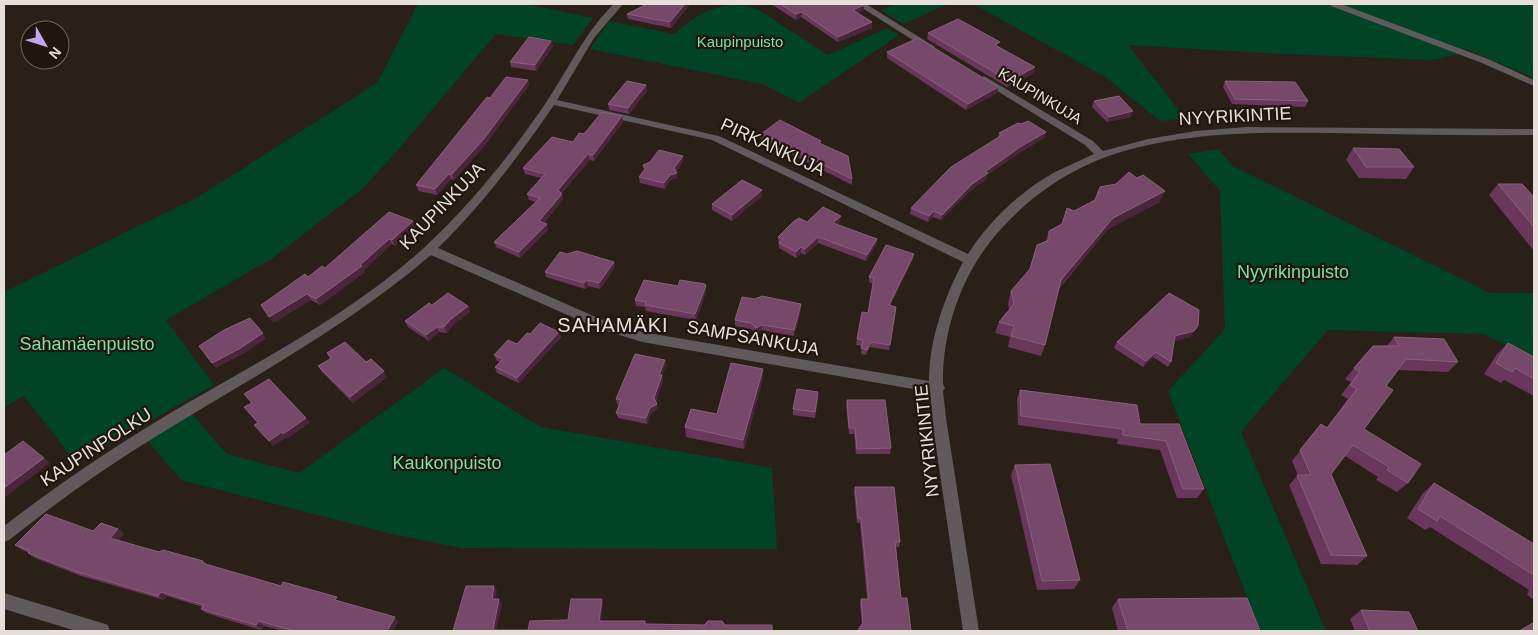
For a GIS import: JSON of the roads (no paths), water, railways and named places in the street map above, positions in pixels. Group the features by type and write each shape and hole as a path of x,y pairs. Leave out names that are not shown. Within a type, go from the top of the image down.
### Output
{"street":[{"name":"KAUPINKUJA","path":"213,396 273,361 363,303 429,249 484,192 551,102 596,29 620,4"},
{"path":"860,4 940,53"},
{"path":"1334,4 1485,61 1534,83"},
{"name":"KAUPINKUJA","path":"973,73 1089,143 1100,154"},
{"name":"PIRKANKUJA","path":"551,102 715,138 968,260"},
{"name":"NYYRIKINTIE","path":"972,631 938,417 937,355 951,300 968,260 994,227 1015,205 1041,186 1100,154 1146,142 1212,131 1261,129 1534,132"},
{"name":"SAMPSANKUJA","path":"429,249 601,325 642,337 938,388"},
{"name":"KAUPINPOLKU","path":"4,535 59,492 152,431 213,396"},
{"path":"4,601 102,631"}],"district":[{"name":"SAHAMÄKI","path":"613,325"}],"park label":[{"name":"Kaupinpuisto","path":"740,42"},
{"name":"Nyyrikinpuisto","path":"1293,272"},
{"name":"Sahamäenpuisto","path":"87,344"},
{"name":"Kaukonpuisto","path":"447,463"}]}
